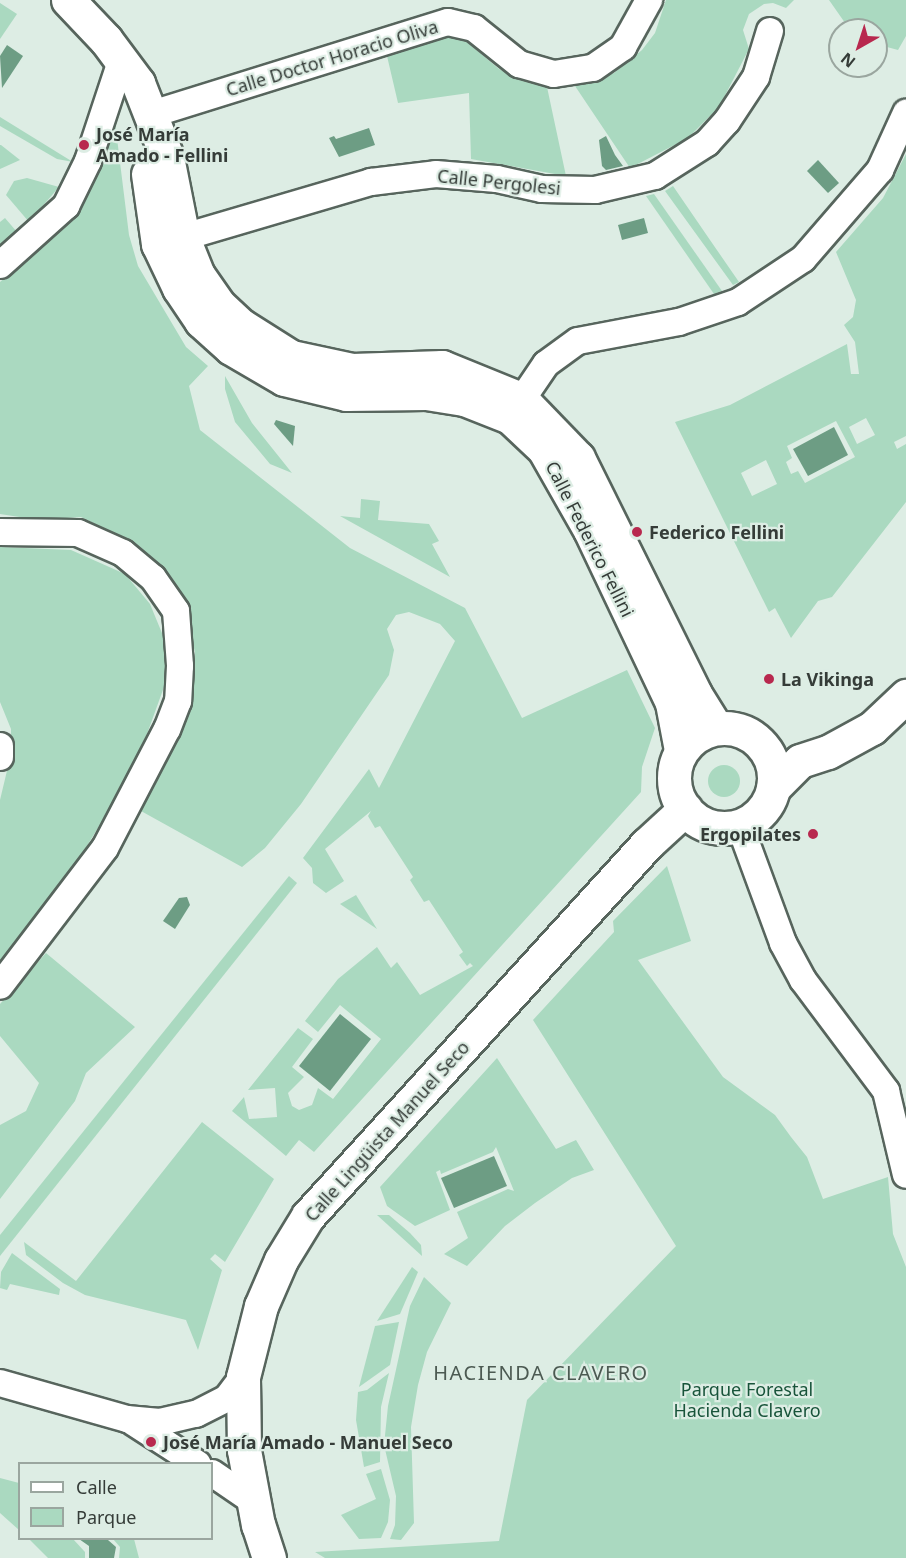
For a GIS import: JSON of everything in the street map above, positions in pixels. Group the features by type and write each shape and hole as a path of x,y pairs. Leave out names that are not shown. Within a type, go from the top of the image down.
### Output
{"street":[{"name":"Calle Federico Fellini","path":"68,0 138,83 149,115 147,163 171,241 179,288 201,321 231,348 284,379 346,394 426,393 516,408 578,458 695,694 716,728"},
{"name":"Calle Doctor Horacio Oliva","path":"149,115 448,22 474,28 519,64 554,74 593,68 623,46 650,0"},
{"name":"Calle Pergolesi","path":"171,241 371,182 436,174 497,179 542,189 595,190 655,176 707,143 727,121 756,77 770,31"},
{"path":"0,265 66,206 88,161 121,61"},
{"path":"516,408 546,364 578,340 679,322 738,302 767,286 803,260 850,208 880,170 906,113"},
{"name":"Calle Federico Fellini","path":"516,408 544,449 590,530 672,703 681,750"},
{"path":"0,532 78,533 123,553 153,578 176,611 180,666 178,701 167,729 105,848 0,986"},
{"path":"800,761 763,746 742,731 716,728 703,732 681,750 673,776 675,790 685,809 711,827 740,826 762,810 773,788 800,761 828,752 872,728 906,696"},
{"path":"0,746 0,757"},
{"path":"763,746 774,773 773,788"},
{"name":"Calle Lingüista Manuel Seco","path":"269,1558 253,1501 244,1450 243,1377 261,1306 281,1260 308,1216 647,844 685,809"},
{"path":"740,826 783,942 803,980 886,1091 903,1149 906,1175"},
{"path":"0,1383 127,1419 160,1422 196,1414 227,1398 243,1377"},
{"path":"127,1419 195,1462"},
{"path":"213,1474 253,1501"}],"green space":[{"path":"666,0 794,0 786,8 773,3 764,4 749,14 743,30 749,49 719,107 688,138 630,168 575,86 614,73 642,50 655,33"},
{"path":"829,0 906,0 906,36 898,50 888,47 888,18 842,18"},
{"path":"0,3 17,14 0,39"},
{"path":"450,37 467,42 499,69 519,79 547,87 566,176 471,159 469,93 398,103 387,56 436,38"},
{"path":"0,117 73,162 57,159 0,126"},
{"path":"115,122 129,235 138,266 186,347 208,366 189,386 200,430 350,548 465,608 522,718 627,670 655,728 642,767 641,792 314,1152 299,1140 286,1156 232,1111 244,1097 249,1119 277,1117 275,1088 248,1090 298,1028 313,1039 292,1067 304,1077 288,1093 292,1106 299,1110 312,1105 318,1088 333,1099 381,1039 340,1005 318,1032 305,1021 338,979 377,947 391,968 397,962 420,995 473,966 470,963 467,966 459,955 463,952 429,900 424,902 410,880 413,877 380,826 375,828 368,816 371,811 325,849 344,881 326,893 313,883 312,868 303,858 369,769 379,788 455,641 440,624 409,612 396,615 387,629 394,650 389,675 301,804 265,848 242,867 141,811 191,700 195,652 181,602 157,562 125,539 81,517 39,520 0,514 0,282 66,225 87,197"},
{"path":"1,145 20,160 0,169"},
{"path":"906,154 906,436 894,442 897,449 906,444 906,502 832,597 818,601 791,638 775,608 769,612 675,422 730,405 847,344 851,374 859,374 855,342 844,325 853,317 856,300 836,252 883,198","holes":["866,418 875,435 857,444 849,427","836,421 855,457 805,483 798,471 791,474 786,462 792,458 787,446","766,460 777,484 752,496 741,473"]},
{"path":"27,178 59,187 29,222 6,195 14,181"},
{"path":"673,186 739,282 733,285 665,191"},
{"path":"654,194 722,291 714,294 646,196"},
{"path":"5,218 17,232 0,245 0,222"},
{"path":"225,376 252,423 292,473 270,464 235,422 225,389"},
{"path":"361,499 380,501 378,520 429,524 439,541 432,544 450,577 340,516 360,518"},
{"path":"0,547 71,550 125,574 150,604 164,638 167,663 164,687 147,734 116,798 73,869 0,961 0,800 11,754 11,729 0,702"},
{"path":"724,765 735,770 740,781 735,792 724,797 713,792 708,781 713,770"},
{"name":"Parque Forestal Hacienda Clavero","path":"667,866 691,941 638,960 723,1077 775,1115 807,1157 823,1199 888,1177 893,1234 906,1267 906,1558 325,1558 315,1552 499,1541 527,1400 676,1246 533,1020 614,932 613,921"},
{"path":"289,876 297,883 0,1256 0,1235"},
{"path":"356,895 377,929 340,904"},
{"path":"46,953 135,1027 86,1073 75,1101 0,1199 0,1125 26,1111 39,1083 0,1036 0,1004"},
{"path":"497,1058 556,1149 576,1140 594,1170 572,1178 535,1203 505,1226 467,1266 444,1254 468,1238 457,1212 508,1189 514,1191 496,1147 493,1152 441,1174 440,1170 436,1172 450,1210 415,1226 387,1206 380,1187"},
{"path":"202,1122 274,1179 225,1262 215,1254 210,1259 222,1270 198,1350 186,1320 85,1295 63,1283 26,1255 24,1242 76,1281"},
{"path":"377,1215 389,1215 410,1233 421,1245 422,1256"},
{"path":"12,1253 60,1289 59,1295 10,1284 7,1290 0,1288 1,1272"},
{"path":"412,1267 418,1272 400,1314 377,1321"},
{"path":"424,1277 451,1303 427,1352 418,1385 411,1427 414,1523 401,1540 390,1539 395,1525 396,1496 384,1445 388,1406 410,1306"},
{"path":"399,1322 390,1365 359,1387 375,1326"},
{"path":"389,1373 381,1407 380,1462 364,1467 356,1420 358,1392 367,1390"},
{"path":"381,1469 390,1500 388,1522 381,1538 359,1539 341,1515 376,1499 366,1474"},
{"path":"0,1478 18,1483 18,1529 0,1513"},
{"path":"30,1540 74,1540 85,1552 85,1558 48,1558"},
{"path":"114,1540 134,1540 139,1558 119,1558 120,1547"}],"shaded area":[{"path":"7,45 23,56 2,88 0,56"},
{"path":"369,128 375,145 339,157 329,138 334,136 336,139"},
{"path":"606,136 623,166 606,170 602,166 599,140"},
{"path":"818,160 839,183 828,193 807,171"},
{"path":"644,218 648,233 622,240 618,225"},
{"path":"276,420 295,426 293,446 274,424"},
{"path":"834,427 848,455 808,476 793,449"},
{"path":"187,897 190,905 175,929 163,921 179,898"},
{"path":"340,1014 371,1039 330,1091 299,1066"},
{"path":"494,1156 507,1186 454,1208 441,1178"},
{"path":"80,1540 108,1540 116,1547 114,1558 89,1558 89,1546"}],"place":[{"name":"José María Amado - Fellini","path":"84,145"},
{"name":"Federico Fellini","path":"637,532"},
{"name":"La Vikinga","path":"769,679"},
{"name":"Ergopilates","path":"813,834"},
{"name":"José María Amado - Manuel Seco","path":"151,1442"}],"district":[{"name":"HACIENDA CLAVERO","path":"541,1372"}]}
